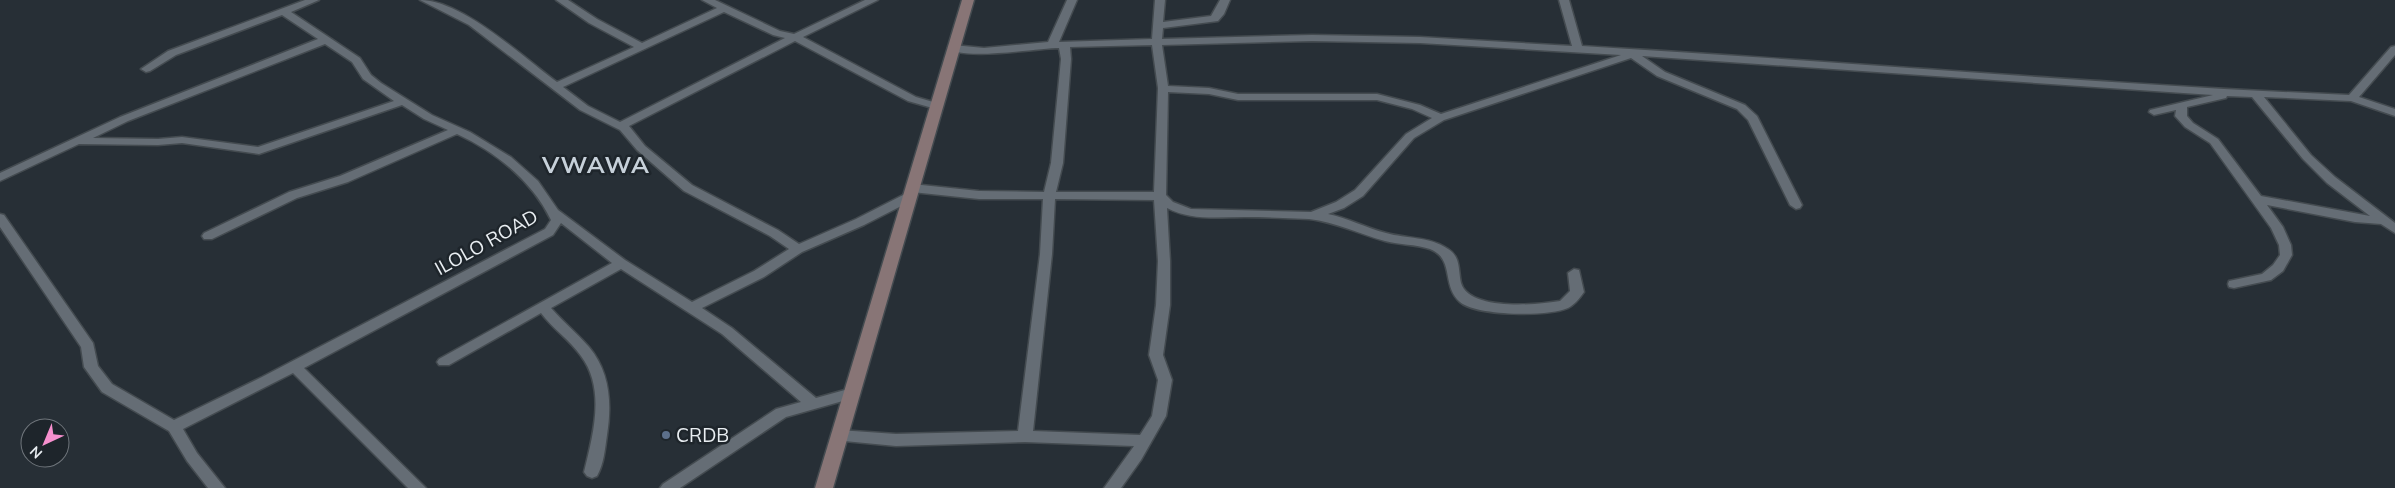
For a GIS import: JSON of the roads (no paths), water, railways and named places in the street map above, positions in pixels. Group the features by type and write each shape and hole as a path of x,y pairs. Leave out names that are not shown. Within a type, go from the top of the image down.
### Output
{"street":[{"path":"146,69 172,52 314,0"},
{"path":"424,0 473,24 584,108 621,126 666,172 688,188 774,233 798,249"},
{"path":"560,0 593,21 642,47"},
{"path":"707,0 777,33 795,38 868,78 912,99 936,106"},
{"path":"824,488 968,0"},
{"path":"1025,436 1046,254 1049,196 1057,163 1066,59 1058,45 1072,0"},
{"path":"1112,488 1159,416 1165,380 1156,355 1163,305 1164,261 1160,196 1163,88 1157,42 1160,0"},
{"path":"1158,25 1214,19 1219,14 1225,0"},
{"path":"1564,0 1578,49"},
{"path":"621,126 867,1"},
{"path":"555,87 725,8"},
{"name":"ILOLO ROAD","path":"174,428 549,232 557,220 534,184 507,159 458,130 428,117 377,85 367,76 356,60 292,15 284,12"},
{"path":"953,48 984,51 1058,45 1312,38 1400,40 1578,49 2234,93 2352,98 2395,113"},
{"path":"0,177 158,105 326,40"},
{"path":"2352,98 2395,49"},
{"path":"1310,216 1340,205 1359,193 1410,136 1440,118 1635,53"},
{"path":"1635,53 1661,74 1741,107 1752,118 1796,205"},
{"path":"1163,88 1179,91 1209,91 1238,97 1377,97 1416,108 1440,118"},
{"path":"2154,112 2234,93"},
{"path":"2255,94 2307,157 2331,180 2390,225"},
{"path":"69,144 103,140 158,142 182,140 259,151 404,101"},
{"path":"2182,106 2181,116 2189,125 2214,141 2277,228 2285,245 2286,255 2278,268 2266,277 2234,284"},
{"path":"208,236 293,196 344,179 458,130"},
{"path":"693,307 759,274 798,249 911,193 1160,196"},
{"path":"1160,196 1168,207 1191,214 1252,213 1325,218 1353,225 1389,238 1419,242 1445,249 1454,264 1453,282 1466,300 1492,307 1532,308 1564,304 1577,292 1574,273"},
{"path":"2255,199 2390,225"},
{"path":"554,213 578,229 621,263 728,331 768,365 790,388 814,404"},
{"path":"0,218 88,346 91,367 108,388 174,428 192,457 217,488"},
{"path":"444,362 621,263"},
{"path":"543,306 555,323 587,353 600,380 603,415 592,472"},
{"path":"294,366 418,488"},
{"path":"668,488 781,413 852,393"},
{"path":"839,436 896,440 1025,436 1145,440"}],"place":[{"name":"CRDB","path":"666,435"}],"district":[{"name":"VWAWA","path":"596,165"}]}
